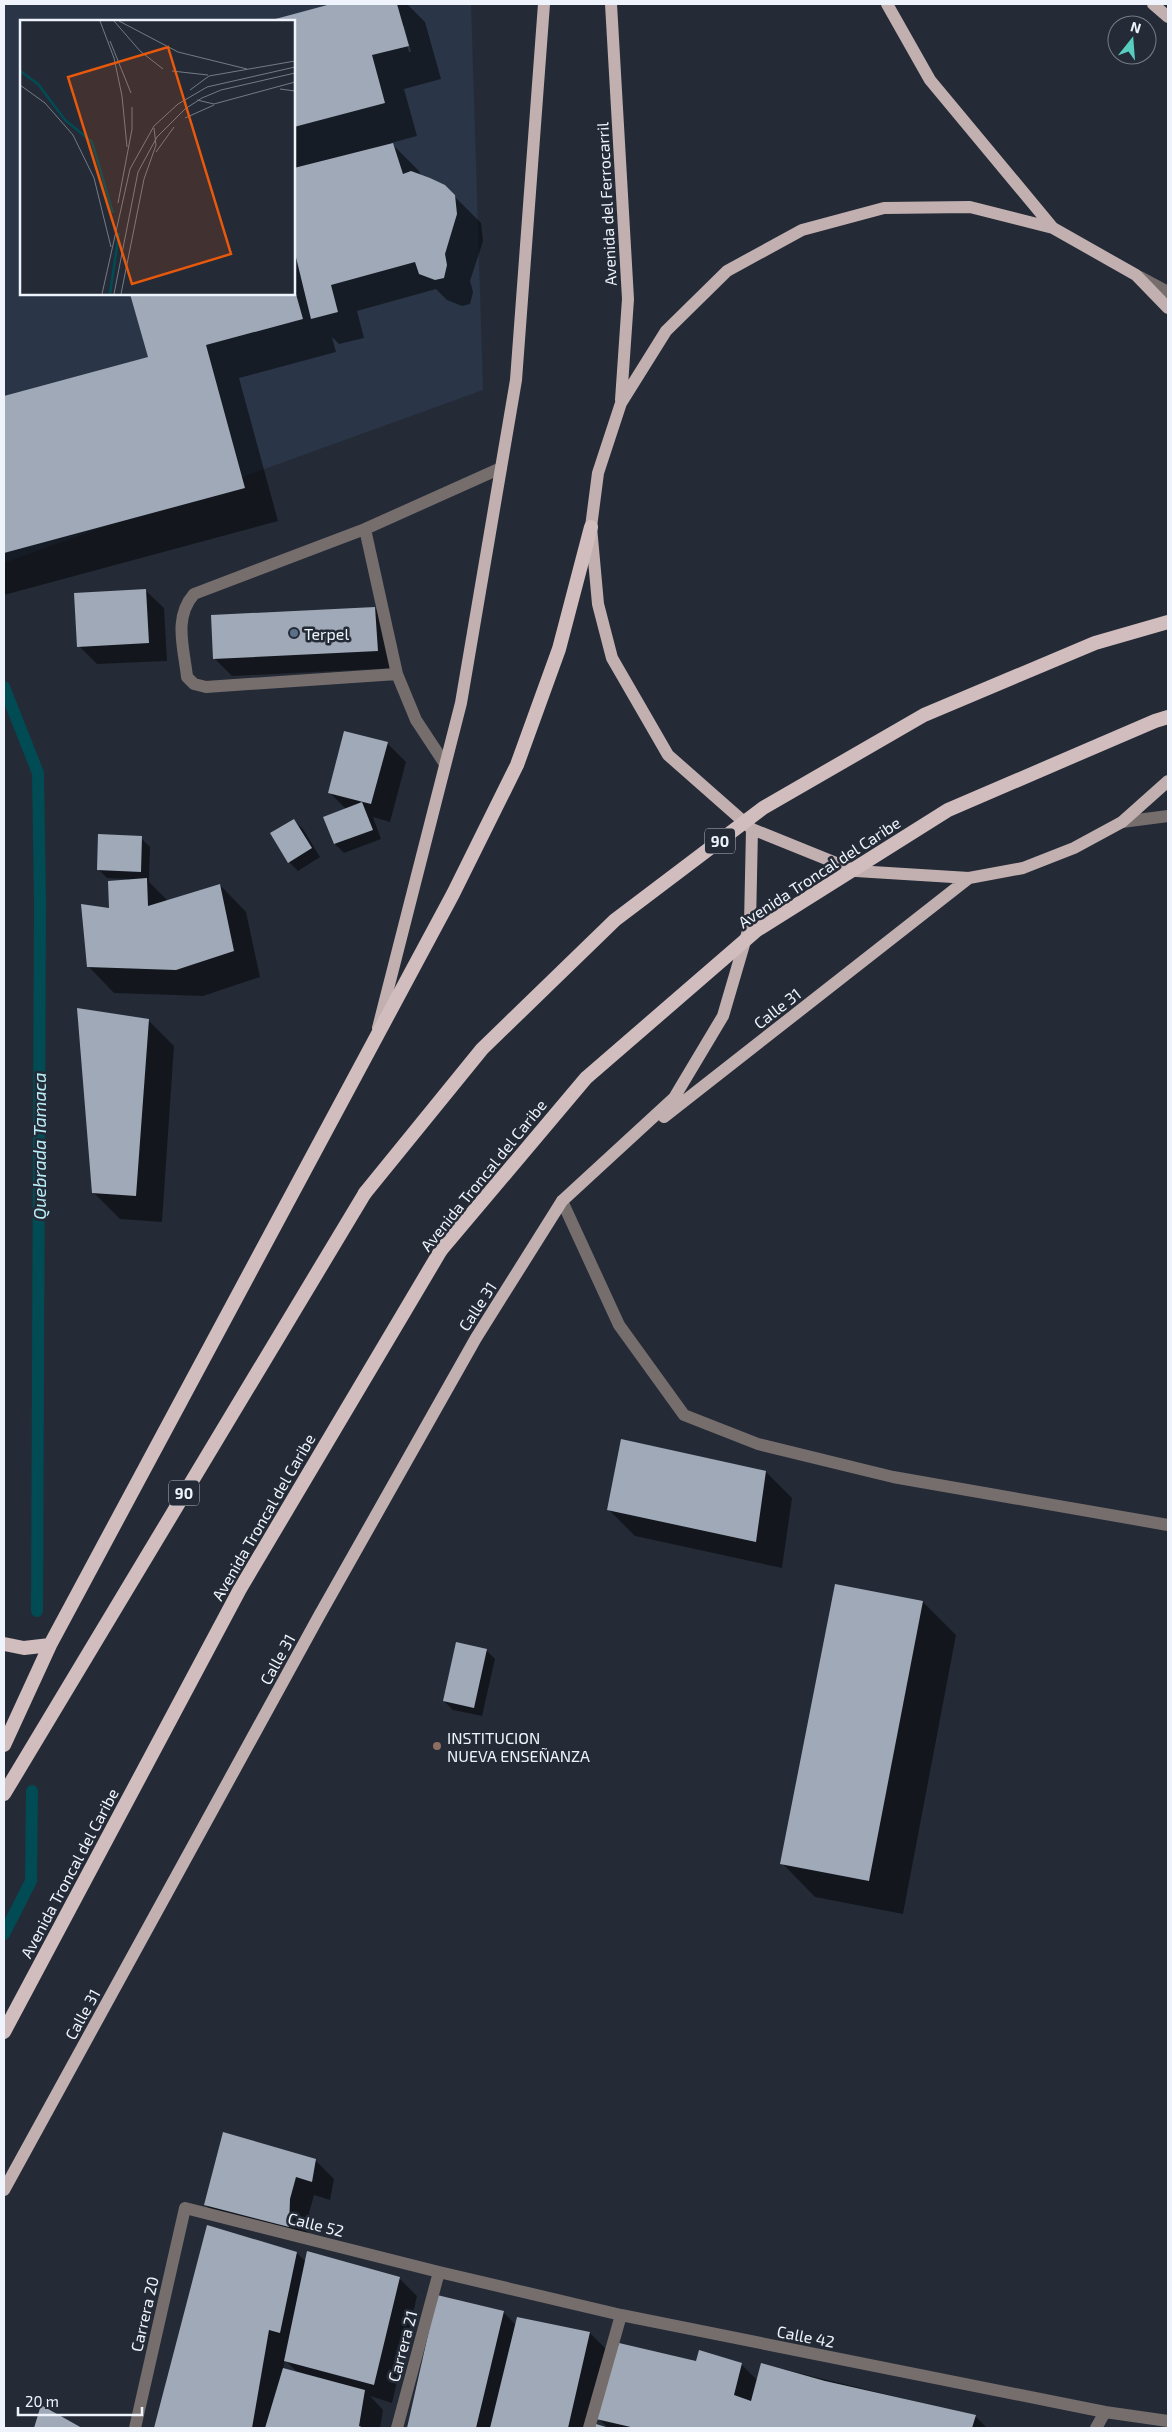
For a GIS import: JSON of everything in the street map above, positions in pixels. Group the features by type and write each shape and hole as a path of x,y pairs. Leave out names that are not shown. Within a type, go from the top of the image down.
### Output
{"highway":[{"path":"4,1745 50,1645 376,1034 453,894 517,765 560,649 591,527"},
{"name":"90","path":"4,1794 365,1193 482,1049 615,920 763,808 924,716 1095,643 1168,622"},
{"name":"Avenida Troncal del Caribe","path":"4,2032 240,1589 441,1250 586,1078 756,930 948,810 1168,717"},
{"path":"4,1644 24,1648 50,1645"}],"main road":[{"path":"376,1034 461,703 516,380 544,4"},
{"name":"Avenida del Ferrocarril","path":"611,4 628,299 621,403"},
{"path":"886,4 930,80 1053,228"},
{"path":"1153,4 1168,17"},
{"path":"1168,308 1136,275 1053,228 970,208 884,208 802,230 727,271 666,330 621,403 598,474 591,527 598,604 612,658 668,755 752,829 856,871 969,878 1023,868 1074,848 1122,822 1168,781"},
{"name":"Calle 31","path":"4,2190 319,1616 476,1338 562,1201 674,1098 723,1016 750,924 752,829"},
{"name":"Calle 31","path":"605,1163 969,878"}],"street":[{"path":"1136,275 1168,292"},
{"path":"397,674 206,687 194,684 187,677 180,620 185,604 194,594 365,529 501,468"},
{"path":"365,529 397,674 416,720 444,764"},
{"path":"1122,822 1168,816"},
{"path":"562,1201 619,1325 684,1415 758,1444 893,1477 1168,1525"},
{"name":"Calle 52","path":"184,2208 438,2272"},
{"name":"Carrera 20","path":"135,2428 184,2208"},
{"name":"Calle 42","path":"438,2272 621,2315 1105,2412 1168,2421"},
{"name":"Carrera 21","path":"397,2428 438,2272"},
{"path":"590,2426 621,2315"},
{"path":"1096,2428 1105,2412"}],"shaded area":[{"path":"4,4 471,4 483,390 4,563"}],"building":[{"path":"331,4 397,4 409,46 372,55 385,103 295,127 295,20 272,20"},
{"path":"393,143 403,174 411,171 430,178 445,185 455,195 457,214 445,254 447,265 444,278 435,280 419,274 415,262 331,285 338,312 311,319 295,253 295,168"},
{"path":"295,291 303,319 206,345 245,488 4,553 4,396 148,357 130,295 295,295"},
{"path":"146,589 149,643 77,647 74,593"},
{"name":"Terpel","path":"375,607 378,651 213,659 211,615"},
{"path":"344,731 388,742 371,804 328,793"},
{"path":"362,802 373,830 334,844 323,817"},
{"path":"294,819 312,848 288,863 270,833"},
{"path":"98,834 142,836 141,872 97,870"},
{"path":"147,878 148,906 220,884 234,951 176,970 87,967 81,904 109,908 108,881"},
{"path":"77,1008 149,1019 136,1196 92,1193"},
{"path":"621,1439 766,1471 756,1542 607,1510"},
{"path":"835,1584 923,1601 869,1881 780,1864"},
{"path":"456,1642 487,1649 474,1708 443,1701"},
{"path":"223,2132 316,2159 312,2182 296,2177 290,2199 289,2227 204,2205"},
{"path":"207,2225 297,2252 280,2333 269,2330 252,2428 154,2428"},
{"path":"307,2251 400,2277 374,2385 284,2361"},
{"path":"437,2295 504,2311 476,2428 407,2428"},
{"path":"517,2317 590,2332 568,2428 490,2428"},
{"path":"619,2343 696,2361 699,2350 742,2363 734,2395 751,2401 761,2363 825,2381 976,2415 972,2428 635,2428 596,2419"},
{"path":"283,2368 365,2390 359,2426 364,2428 265,2428"},
{"path":"41,2405 82,2428 34,2428"},
{"path":"596,2424 609,2428 595,2428"}],"waterway":[{"name":"Quebrada Tamaca","path":"4,687 38,773 40,902 37,1611"},
{"name":"Quebrada Tamaca","path":"4,1934 31,1881 32,1791"}],"place":[{"name":"Terpel","path":"294,633"},
{"name":"INSTITUCION NUEVA ENSEÑANZA","path":"437,1746"}]}
